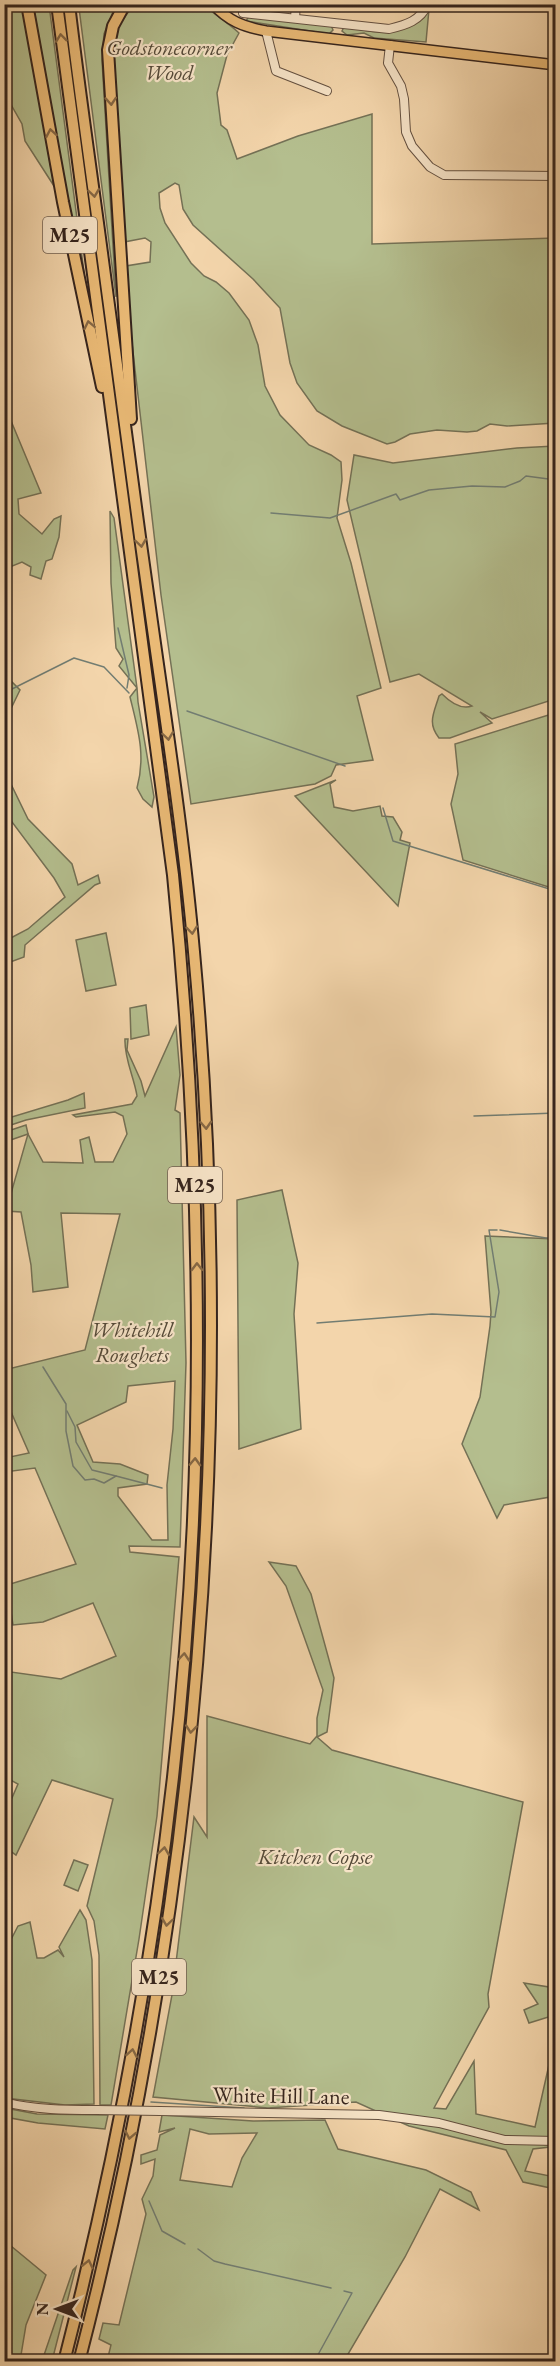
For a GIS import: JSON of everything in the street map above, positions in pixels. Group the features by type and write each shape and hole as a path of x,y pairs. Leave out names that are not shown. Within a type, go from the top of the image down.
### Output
{"highway":[{"name":"M25","path":"27,4 63,202 118,464"},
{"name":"M25","path":"125,4 112,26 108,50 128,365 133,485"},
{"name":"M25","path":"57,7 166,817 191,1090 198,1331 196,1445 186,1642 164,1850 117,2130 90,2257 64,2361"},
{"name":"M25","path":"70,7 180,821 200,1022 210,1220 209,1470 193,1710 168,1918 146,2054 119,2188 79,2361"}],"main road":[{"path":"213,4 232,21 242,26 266,31 555,65"}],"street":[{"path":"295,18 296,4"},
{"path":"243,13 389,29 410,24 424,12 428,4"},
{"path":"472,4 503,4"},
{"path":"336,39 339,22"},
{"path":"266,31 276,71 327,91"},
{"path":"390,45 388,63 402,93 406,132 419,156 430,167 444,175 555,176"},
{"name":"White Hill Lane","path":"4,2102 62,2110 379,2115 439,2123 505,2140 555,2141"}],"green space":[{"name":"Godstonecorner Wood","path":"134,4 204,5 239,33 227,55 217,93 221,125 227,130 237,159 298,136 372,114 372,244 555,238 555,423 507,426 490,424 477,431 467,432 437,430 410,434 387,444 342,426 317,411 297,383 290,363 280,308 253,279 193,225 183,209 179,185 175,183 159,193 160,208 165,223 191,263 204,276 229,293 249,320 258,345 265,386 280,415 309,445 341,462 342,480 337,518 351,563 381,688 357,696 373,760 336,765 331,776 315,784 191,804 161,595 130,326 126,266 150,262 151,242 145,238 124,242 113,53 119,25"},
{"path":"4,5 23,5 54,186 25,141 22,124 5,94"},
{"path":"33,5 49,5 84,272 81,273"},
{"path":"115,7 104,34 102,60 116,297 79,8"},
{"path":"429,9 426,42 374,38 364,33 347,35 342,31 344,27 382,32 400,30 416,22"},
{"path":"249,16 331,25 333,30 329,34 246,21"},
{"path":"4,404 41,493 18,499 19,514 42,534 54,519 61,516 59,537 52,559 46,561 41,579 30,575 31,567 22,562 5,569"},
{"path":"555,446 555,699 492,719 480,712 492,723 450,738 439,738 432,723 439,696 442,694 460,706 472,706 419,674 390,682 347,500 354,455 393,463 517,448"},
{"path":"110,511 114,518 137,688 119,666 123,659 116,648 111,583"},
{"path":"5,680 12,682 20,690 5,721"},
{"path":"137,688 154,797 152,807 143,799 137,788 141,753 130,697"},
{"path":"556,713 555,889 463,860 451,804 458,774 455,744"},
{"path":"5,776 28,819 72,864 78,885 98,875 100,883 25,945 24,957 5,964 5,941 28,929 65,897 54,878 9,818 5,807"},
{"path":"336,780 330,784 334,807 353,811 380,806 382,816 393,817 402,832 400,840 410,843 398,906 295,796"},
{"path":"106,933 116,985 86,991 76,940"},
{"path":"146,1005 149,1035 131,1039 130,1008"},
{"name":"Whitehill Roughets","path":"176,1027 180,1075 175,1110 180,1113 186,1363 180,1547 129,1546 130,1552 179,1557 157,1816 111,2105 100,2105 99,1955 94,1921 87,1906 113,1799 52,1780 16,1855 5,1847 5,1814 18,1784 5,1777 4,1671 61,1679 116,1656 93,1603 43,1622 13,1625 7,1585 76,1564 35,1468 5,1472 5,1458 29,1453 5,1398 4,1370 85,1350 120,1214 61,1213 68,1287 33,1292 31,1265 21,1212 6,1211 28,1134 43,1162 83,1163 80,1140 89,1137 95,1162 113,1162 127,1134 123,1116 115,1112 76,1117 73,1115 132,1104 137,1096 126,1053 125,1039 128,1039 127,1050 145,1096","holes":["175,1381 167,1485 168,1540 152,1540 118,1496 118,1488 147,1484 148,1475 120,1464 93,1462 77,1425 126,1402 128,1386"]},
{"path":"84,1093 85,1108 26,1120 5,1127 5,1119"},
{"path":"26,1125 28,1134 5,1142 5,1132"},
{"path":"282,1190 298,1263 294,1314 301,1429 239,1449 237,1200"},
{"path":"485,1236 556,1239 556,1415 550,1433 550,1497 504,1505 497,1518 462,1444 480,1397 490,1326"},
{"name":"Kitchen Copse","path":"269,1562 296,1566 311,1594 334,1678 327,1732 317,1737 332,1750 523,1802 488,1994 489,2007 434,2108 446,2109 474,2061 476,2114 535,2127 555,2038 555,2114 550,2147 533,2149 525,2171 555,2177 555,2189 523,2182 506,2150 409,2126 356,2102 268,2108 153,2097 172,1995 194,1817 207,1837 207,1716 310,1744 317,1736 317,1718 323,1690 286,1586"},
{"path":"74,1860 88,1865 78,1891 64,1885"},
{"path":"80,1910 86,1920 92,1960 94,2104 65,2105 5,2098 4,1953 18,1926 30,1922 37,1958 44,1958 58,1950 64,1957 59,1947"},
{"path":"524,1983 555,1988 555,2015 529,2023 524,2010 538,2004"},
{"path":"5,2108 37,2114 108,2115 105,2129 38,2123 5,2117"},
{"path":"162,2115 253,2121 325,2120 338,2149 426,2170 471,2192 479,2210 440,2189 405,2257 344,2361 107,2361 111,2345 99,2339 103,2323 119,2325 146,2214 142,2199 153,2176 155,2159 141,2164 141,2155 157,2150 160,2135 175,2128 159,2132","holes":["190,2129 209,2134 257,2133 242,2158 232,2187 180,2180"]},
{"path":"5,2241 46,2275 26,2325 20,2361 5,2361"},
{"path":"76,2267 52,2361 42,2361 73,2270"}],"waterway":[{"path":"271,513 330,518 396,494 400,500 429,490 472,486 505,487 526,476 556,480"},
{"path":"118,628 129,675 127,688"},
{"path":"4,693 74,658 104,667 129,693"},
{"path":"187,711 345,766"},
{"path":"383,808 393,841 556,891"},
{"path":"474,1116 556,1113"},
{"path":"317,1323 432,1314 495,1317 499,1292 489,1230 497,1230"},
{"path":"500,1230 556,1238"},
{"path":"43,1367 66,1404 66,1431 73,1466 85,1480 94,1479 104,1483 116,1476 162,1488"},
{"path":"67,1411 75,1427 76,1442 92,1470 116,1476"},
{"path":"151,2102 244,2108"},
{"path":"149,2201 162,2231 185,2244"},
{"path":"198,2249 214,2261 331,2288"},
{"path":"314,2362 352,2293 344,2291"}]}
